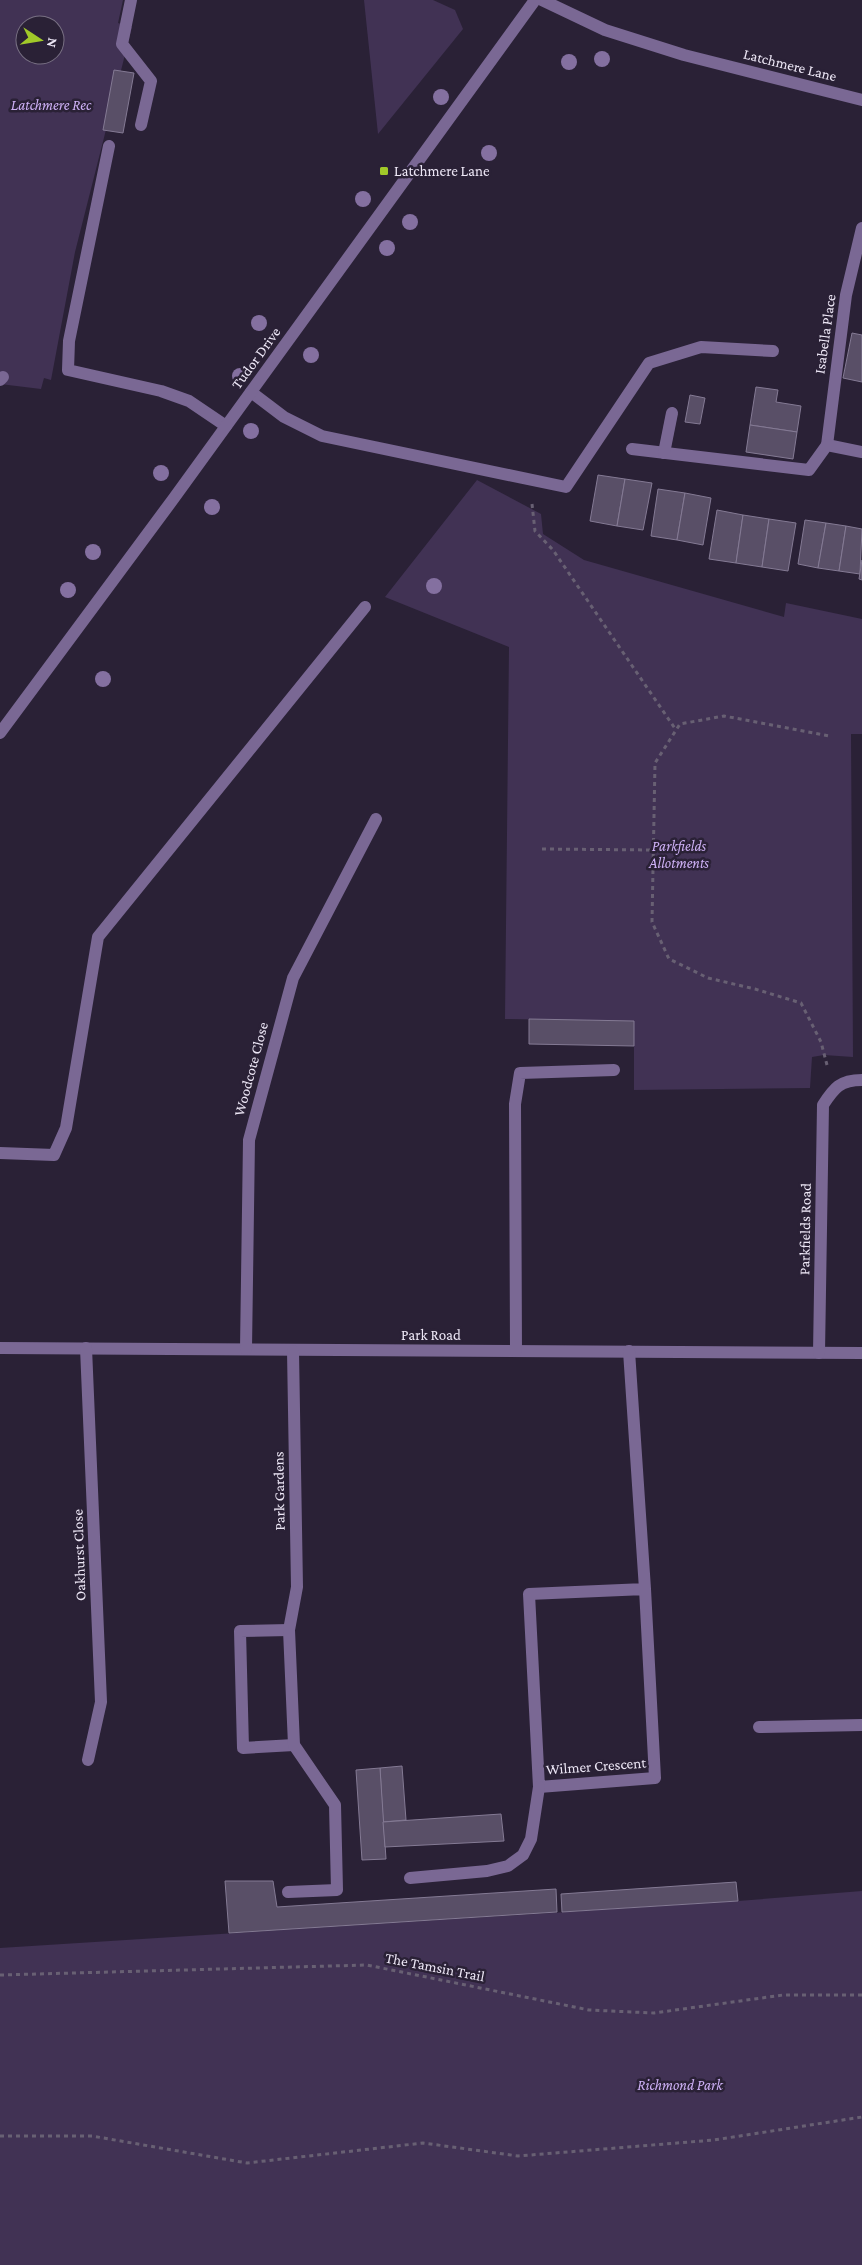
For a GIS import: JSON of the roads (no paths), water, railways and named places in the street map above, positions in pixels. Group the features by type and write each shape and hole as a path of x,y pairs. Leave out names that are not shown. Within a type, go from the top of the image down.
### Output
{"street":[{"path":"132,0 122,44 151,81 142,125"},
{"name":"Tudor Drive","path":"0,733 498,53 534,0"},
{"name":"Latchmere Lane","path":"542,0 606,30 684,55 862,100"},
{"path":"109,146 69,341 68,370 160,391 190,401 226,426"},
{"name":"Isabella Place","path":"632,449 809,470 827,446 846,295 862,228"},
{"path":"251,392 284,417 322,436 566,487 649,363 701,348 773,351"},
{"path":"664,453 672,413"},
{"path":"827,446 862,452"},
{"path":"0,1153 54,1155 66,1128 98,937 365,608"},
{"name":"Woodcote Close","path":"246,1350 249,1140 293,978 376,819"},
{"path":"516,1351 514,1104 520,1074 614,1070"},
{"name":"Parkfields Road","path":"819,1353 823,1105 832,1090 848,1080 862,1080"},
{"name":"Park Road","path":"0,1348 862,1353"},
{"name":"Oakhurst Close","path":"86,1348 100,1702 88,1760"},
{"name":"Park Gardens","path":"293,1351 297,1587 289,1630 294,1745"},
{"name":"Wilmer Crescent","path":"629,1351 645,1589 655,1778 539,1787 529,1594 645,1589"},
{"path":"288,1892 337,1890 335,1805 294,1745 243,1748 240,1631 289,1630"},
{"path":"759,1727 862,1724"},
{"path":"410,1878 487,1871 508,1866 523,1855 531,1839 539,1787"}],"place":[{"name":"Latchmere Lane","path":"384,171"}],"park label":[{"name":"Latchmere Rec","path":"51,105"},
{"name":"Parkfields Allotments","path":"679,854"},
{"name":"Richmond Park","path":"680,2085"}]}
